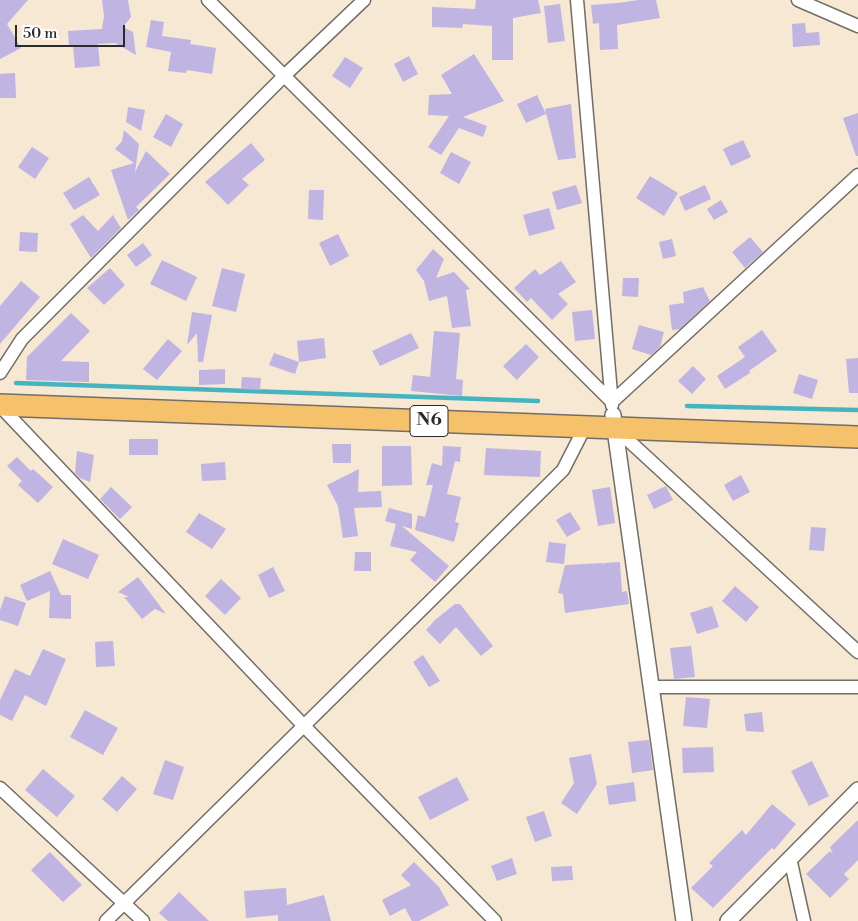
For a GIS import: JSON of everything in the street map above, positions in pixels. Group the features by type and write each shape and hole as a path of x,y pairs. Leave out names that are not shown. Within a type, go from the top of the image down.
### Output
{"highway":[{"name":"N6","path":"0,392 858,424"},
{"name":"N6","path":"0,406 585,427 613,415 858,437"}],"street":[{"path":"208,0 613,415 858,652"},
{"path":"0,373 22,339 284,76 364,0"},
{"path":"576,0 613,415 684,921"},
{"path":"798,0 858,26"},
{"path":"613,415 858,175"},
{"path":"0,406 304,726 495,921"},
{"path":"106,921 563,470 585,427"},
{"path":"651,687 858,687"},
{"path":"0,788 143,921"},
{"path":"728,921 858,790"},
{"path":"790,858 804,921"}],"building":[{"path":"0,0 28,0 7,24 21,48 0,59"},
{"path":"102,0 128,0 131,17 123,27 133,32 136,55 115,43 98,44 100,66 75,68 73,45 69,45 68,31 102,29 104,16"},
{"path":"476,0 538,0 541,13 513,18 513,60 492,60 492,26 463,24 462,28 432,27 432,7 475,9"},
{"path":"656,0 660,18 617,25 618,49 600,50 599,23 593,24 591,5"},
{"path":"560,4 565,41 548,43 544,6"},
{"path":"151,20 164,22 162,36 191,40 190,44 216,48 212,74 187,70 186,73 168,71 171,52 146,47"},
{"path":"805,23 806,33 819,32 820,45 793,47 792,24"},
{"path":"474,54 504,101 463,117 487,126 483,137 459,128 441,155 428,147 449,116 428,115 429,95 452,94 441,75"},
{"path":"409,56 418,74 403,82 394,64"},
{"path":"345,57 363,68 350,88 332,76"},
{"path":"15,73 16,98 0,98 0,74"},
{"path":"537,95 546,114 526,123 517,104"},
{"path":"571,104 576,158 558,160 545,109"},
{"path":"128,107 145,110 141,131 126,122"},
{"path":"858,113 858,156 856,156 843,118"},
{"path":"166,114 183,124 171,147 153,137"},
{"path":"124,130 139,144 135,172 146,151 170,174 136,207 139,210 128,220 111,170 134,163 115,149 122,141"},
{"path":"743,140 751,157 731,166 723,149"},
{"path":"251,143 265,160 242,179 249,185 228,205 205,182"},
{"path":"32,147 49,158 35,179 18,167"},
{"path":"451,152 471,162 459,184 440,173"},
{"path":"650,176 678,193 664,216 636,198"},
{"path":"89,177 100,195 74,210 63,193"},
{"path":"576,185 582,203 557,210 552,192"},
{"path":"705,185 711,199 685,211 679,197"},
{"path":"309,190 324,190 323,220 308,219"},
{"path":"721,200 728,212 714,220 707,209"},
{"path":"549,208 555,229 529,236 523,215"},
{"path":"83,215 98,231 113,215 121,228 91,258 70,224"},
{"path":"20,232 38,233 37,252 19,251"},
{"path":"338,234 349,256 330,266 319,243"},
{"path":"750,237 763,252 745,268 732,252"},
{"path":"672,239 676,256 663,259 659,242"},
{"path":"143,243 152,255 136,267 127,255"},
{"path":"433,249 444,259 436,278 454,272 470,289 466,290 471,326 452,328 447,296 429,301 424,281 416,270"},
{"path":"162,260 197,277 186,301 150,284"},
{"path":"561,261 576,282 558,294 568,304 552,320 531,298 527,302 514,288 535,269 540,275"},
{"path":"110,268 125,285 104,305 87,288"},
{"path":"222,268 245,274 236,312 212,306"},
{"path":"623,278 639,278 638,297 622,296"},
{"path":"21,281 40,297 0,344 0,306"},
{"path":"703,287 710,301 680,329 672,330 669,305 684,303 683,292"},
{"path":"592,310 595,339 575,341 572,312"},
{"path":"192,312 212,315 203,362 198,362 197,333 187,345"},
{"path":"71,313 90,331 61,361 89,362 89,382 26,380 27,357"},
{"path":"639,325 664,332 660,347 651,355 632,349"},
{"path":"762,330 777,351 749,371 750,373 725,389 717,376 745,357 738,347"},
{"path":"434,331 460,333 456,379 463,380 462,396 411,391 413,375 430,377"},
{"path":"411,333 419,348 380,366 372,351"},
{"path":"324,338 326,358 299,362 297,341"},
{"path":"168,339 182,351 157,380 143,369"},
{"path":"526,344 539,357 517,380 503,366"},
{"path":"274,353 299,362 295,374 269,365"},
{"path":"858,358 858,393 849,393 846,359"},
{"path":"693,366 706,379 692,394 678,381"},
{"path":"225,369 225,384 199,385 199,370"},
{"path":"799,374 818,380 812,399 793,393"},
{"path":"242,377 261,378 260,390 241,389"},
{"path":"129,439 158,439 158,455 129,455"},
{"path":"332,444 351,444 351,463 333,463"},
{"path":"382,446 411,446 412,485 382,486"},
{"path":"443,446 461,447 460,462 455,461 447,494 461,497 455,522 459,523 454,542 415,530 418,515 425,517 433,485 426,485 432,463 442,466"},
{"path":"486,448 541,451 540,477 484,475"},
{"path":"77,451 94,455 90,482 80,478 75,473"},
{"path":"17,457 31,471 33,469 53,487 38,503 18,485 22,481 7,466"},
{"path":"225,462 226,480 202,481 201,464"},
{"path":"359,469 358,492 381,491 382,507 354,508 358,536 343,538 338,506 327,485"},
{"path":"741,475 750,492 733,501 724,485"},
{"path":"666,486 673,500 654,509 647,495"},
{"path":"111,487 132,507 120,519 100,499"},
{"path":"610,487 615,523 598,526 592,490"},
{"path":"389,508 412,514 412,529 402,526 449,566 435,582 410,560 417,552 390,546 396,524 385,521"},
{"path":"570,512 581,529 567,537 556,520"},
{"path":"199,513 226,529 212,549 186,532"},
{"path":"811,527 826,528 824,551 809,550"},
{"path":"63,539 99,555 88,579 52,564"},
{"path":"549,542 566,544 564,564 546,562"},
{"path":"355,552 371,552 371,571 354,571"},
{"path":"620,562 622,592 627,591 629,604 565,613 563,594 558,593 565,565 603,563 604,565 604,563"},
{"path":"273,567 285,591 269,598 258,575"},
{"path":"50,571 61,595 71,595 71,619 49,618 50,591 27,601 20,585"},
{"path":"138,577 166,614 155,609 142,619 124,597 129,597 118,592"},
{"path":"221,579 241,598 225,615 205,596"},
{"path":"735,586 759,607 746,622 722,601"},
{"path":"5,596 26,603 18,626 0,620 0,610"},
{"path":"455,604 460,604 493,646 481,656 456,627 440,644 426,630"},
{"path":"712,606 719,627 697,634 690,613"},
{"path":"113,641 115,666 96,667 95,642"},
{"path":"691,646 695,677 674,679 670,648"},
{"path":"43,649 66,659 46,706 25,695 12,721 0,715 0,700 15,669 30,676"},
{"path":"423,655 440,681 429,687 413,662"},
{"path":"686,697 710,699 707,728 683,726"},
{"path":"85,710 118,728 103,755 70,737"},
{"path":"762,712 764,732 746,731 744,714"},
{"path":"649,740 653,770 632,773 628,742"},
{"path":"713,747 714,772 683,773 682,748"},
{"path":"591,754 597,784 577,814 561,803 574,783 569,758"},
{"path":"165,760 184,767 173,800 153,794"},
{"path":"812,761 829,796 809,806 791,771"},
{"path":"43,769 75,796 57,817 25,790"},
{"path":"122,776 137,789 117,812 102,799"},
{"path":"457,777 469,800 430,820 418,797"},
{"path":"634,782 636,801 609,805 606,786"},
{"path":"772,804 796,824 774,850 772,848 713,908 691,888 713,866 709,863 742,830 746,835"},
{"path":"544,811 552,836 535,842 526,817"},
{"path":"858,820 858,860 844,874 849,879 830,898 806,874 830,851 833,854 830,847"},
{"path":"50,852 82,885 63,902 31,870"},
{"path":"512,858 517,874 497,881 491,866"},
{"path":"414,862 439,887 449,905 419,921 412,921 405,908 390,916 382,900 411,885 401,875"},
{"path":"572,866 573,880 552,881 551,867"},
{"path":"286,888 287,905 324,895 331,921 278,921 278,915 246,918 244,891"},
{"path":"179,892 209,921 168,921 159,913"}],"waterway":[{"path":"16,383 538,401"},
{"path":"687,406 858,410"}]}
